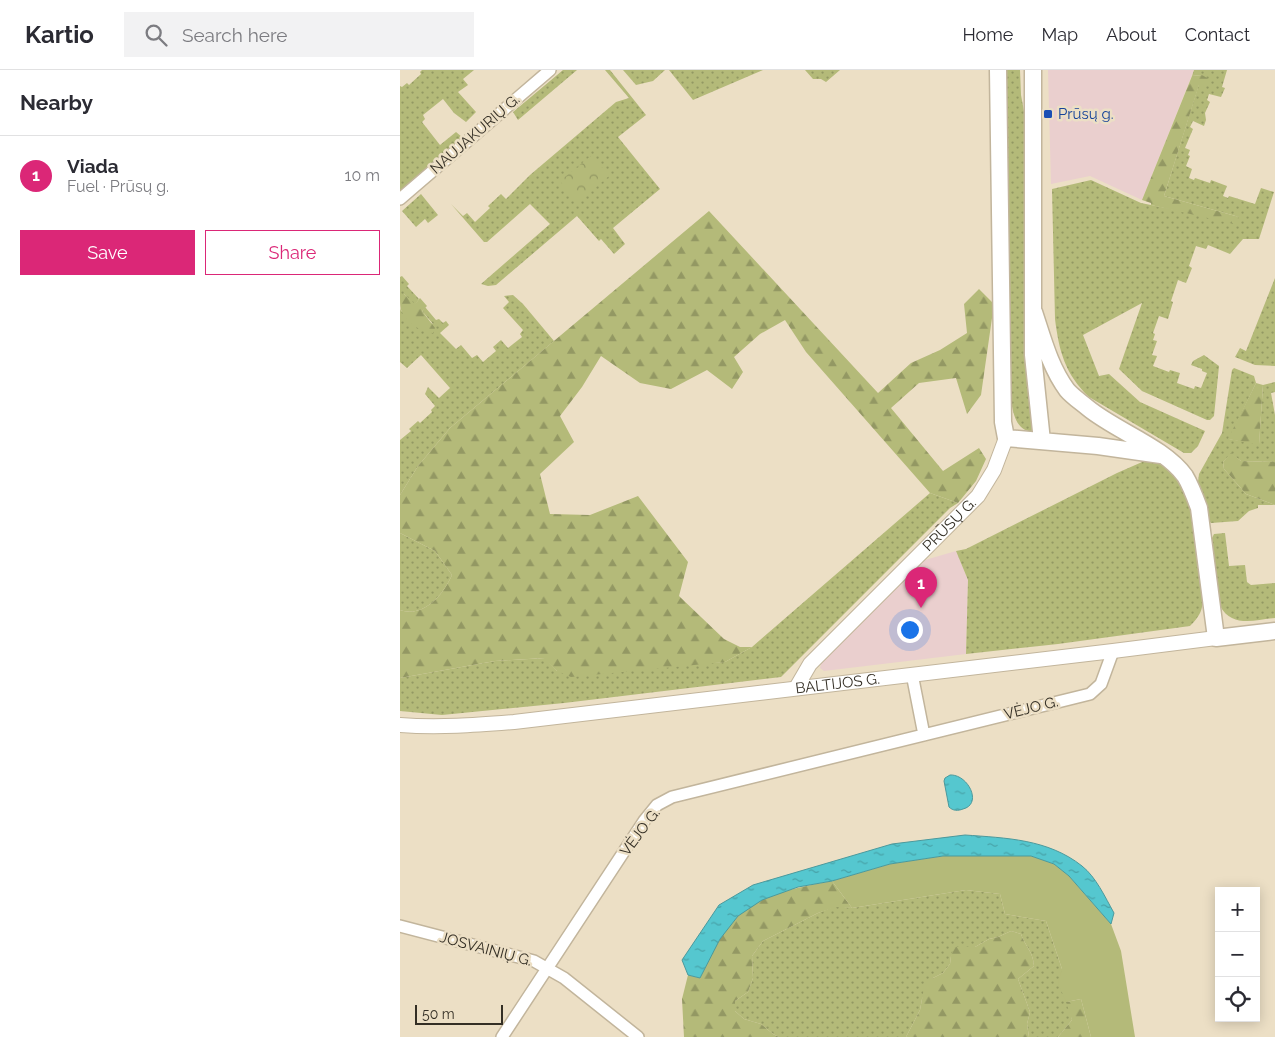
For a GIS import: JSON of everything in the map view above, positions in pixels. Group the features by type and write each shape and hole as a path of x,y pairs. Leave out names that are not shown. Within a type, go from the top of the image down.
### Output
{"main road":[{"name":"PRŪSŲ G.","path":"998,70 1003,412 1006,438"},
{"path":"1032,70 1034,356 1042,441"},
{"path":"1034,312 1056,373 1068,391 1095,414 1161,455 1184,475 1199,508 1216,638"},
{"path":"1006,438 1098,446 1161,455"},
{"name":"BALTIJOS G.","path":"1216,638 1275,631"}],"street":[{"name":"NAUJAKURIŲ G.","path":"400,199 550,70"},
{"name":"PRŪSŲ G.","path":"796,688 810,664 978,496 994,470 1006,438"},
{"name":"BALTIJOS G.","path":"400,724 424,727 496,724 1113,652 1216,638"},
{"name":"VĖJO G.","path":"502,1037 644,821 657,805 672,797 1090,694 1100,684 1113,652"},
{"path":"912,674 924,735"},
{"name":"JOSVAINIŲ G.","path":"400,926 534,961 547,967 593,999 638,1037"}],"shaded area":[{"path":"1048,70 1194,70 1142,200 1090,176 1051,184"},
{"path":"956,551 968,580 966,654 824,671 820,668 821,664 925,560"}],"green space":[{"path":"422,70 474,70 463,79 468,85 458,92 476,112 466,122 454,113 443,99 423,115 425,119 422,122 440,145 456,132 462,137 400,191 400,86 402,87 407,83 409,85 421,74"},
{"path":"563,70 577,70 518,120 513,112"},
{"path":"605,70 610,70 646,115 618,137 660,189 613,228 625,244 614,254 601,239 599,241 577,216 496,285 488,286 481,284 550,224 530,204 487,242 484,242 451,204 463,216 467,213 475,222 501,194 506,199 530,175 616,102 629,98"},
{"path":"623,70 665,70 653,81 636,85"},
{"path":"669,70 763,70 693,100"},
{"path":"805,70 840,70 826,82 821,79 813,79"},
{"path":"1006,70 1020,70 1021,95 1026,122 1036,431 1030,431 1020,426 1015,417 1011,400"},
{"path":"1194,70 1227,70 1222,87 1225,88 1221,97 1209,94 1207,100 1210,102 1205,113 1206,120 1204,126 1193,121 1190,127 1193,129 1185,148 1190,150 1186,166 1192,169 1189,178 1210,183 1211,180 1227,186 1223,196 1255,204 1261,188 1274,192 1259,239 1243,239 1230,254 1208,245 1206,249 1196,246 1189,266 1192,268 1186,283 1178,280 1171,301 1173,302 1168,319 1159,316 1153,333 1155,334 1153,340 1157,341 1152,355 1157,356 1153,366 1169,372 1170,370 1180,373 1177,383 1194,389 1195,386 1201,388 1207,373 1191,365 1193,361 1204,355 1219,366 1214,416 1207,420 1142,391 1119,369 1142,303 1083,335 1099,376 1109,374 1140,402 1205,431 1198,446 1191,453 1184,453 1089,397 1074,380 1064,361 1055,319 1052,189 1091,180 1141,203 1176,210 1239,217 1164,196 1199,84 1207,84 1202,75 1192,76"},
{"path":"1202,75 1207,78 1208,84 1199,85 1164,196 1239,217 1234,224 1151,205 1151,203 1142,200 1192,76"},
{"path":"592,155 609,176 577,203 560,181"},
{"path":"421,194 438,215 428,223 425,219 416,227 402,211"},
{"path":"709,211 878,393 911,363 940,350 967,333 964,304 979,289 994,304 981,395 967,414 956,378 919,383 891,408 943,471 979,448 986,459 976,481 958,503 930,493 806,352 785,320 760,334 734,357 743,372 732,389 707,370 671,389 640,383 601,356 582,387 560,416 574,442 540,474 550,514 590,515 638,496 688,562 679,596 724,639 740,647 752,647 725,662 571,677 557,671 544,658 495,661 400,678 400,610 409,612 425,608 438,597 452,575 435,551 400,533 400,495 418,466 450,428"},
{"path":"402,276 409,284 407,286 419,299 415,305 404,294 400,294 400,277"},
{"path":"1275,278 1275,366 1255,365 1235,357 1240,348 1246,351"},
{"path":"400,294 404,294 415,304 420,298 427,306 422,311 435,328 433,333 418,328 406,319 401,310"},
{"path":"513,295 554,341 450,428 418,466 400,495 400,440 411,431 409,429 418,421 420,423 432,412 431,410 435,406 425,394 428,387 439,398 450,388 421,355 407,368 400,362 400,308 401,311 433,324 422,311 425,307 436,320 439,319 443,323 446,321 449,325 440,333 456,349 461,345 472,358 477,355 483,362 496,351 493,347 501,340 508,348 522,337 520,334 523,330 503,308 509,302 504,296"},
{"path":"1234,368 1254,376 1256,383 1229,439 1259,444 1263,385 1275,382 1275,392 1271,393 1275,415 1275,462 1241,461 1231,454 1223,462 1224,469 1246,494 1275,505 1258,505 1258,508 1249,511 1238,521 1211,523 1198,482 1199,474 1222,433 1232,370"},
{"path":"1256,383 1263,385 1259,445 1228,439"},
{"path":"1231,453 1241,461 1275,462 1275,505 1246,494 1224,469 1223,462"},
{"path":"1149,459 1163,465 1174,474 1188,502 1202,586 1202,607 1198,617 1192,624 1190,626 1058,644 966,654 968,580 956,551 966,549 1117,473"},
{"path":"930,493 958,503 950,508 781,677 564,703 442,715 400,711 400,678 495,661 545,658 557,671 725,662 752,647"},
{"path":"400,533 435,551 452,575 438,597 425,608 417,611 400,610"},
{"path":"1225,533 1229,566 1245,565 1247,582 1251,585 1275,583 1275,618 1252,621 1237,620 1225,613 1220,606 1211,540 1214,534"},
{"path":"943,856 1031,856 1054,864 1069,876 1111,924 1121,951 1135,1037 1091,1037 1081,999 1066,1002 1058,983 1062,969 1046,921 1005,914 1000,894 966,890 852,908 832,881 890,864"},
{"path":"832,881 852,908 836,907 818,913 763,941 752,956 753,978 748,992 735,1001 735,1011 744,1019 761,1024 779,1037 684,1037 682,999 688,975 700,978 717,945 733,921 749,907 771,896"},
{"path":"966,890 1000,894 1005,914 1046,921 1062,969 1072,1020 1058,1037 1029,1037 1027,1024 1030,1012 1018,979 1034,966 1031,953 1021,934 1011,931 951,956 950,964 943,973 933,978 906,1037 779,1037 761,1024 744,1019 735,1011 735,1001 748,992 753,978 752,956 763,941 836,906 852,908"},
{"path":"1011,931 1021,934 1031,953 1034,966 1018,979 1030,1012 1027,1024 1029,1037 906,1037 920,1010 924,988 933,978 943,973 950,964 954,947 975,947 989,939"},
{"path":"1081,999 1091,1037 1058,1037 1072,1020 1066,1002"}],"water":[{"path":"950,775 962,779 971,790 972,801 969,806 963,809 956,810 949,807 944,781"},
{"path":"965,835 996,837 1041,845 1069,857 1092,876 1100,888 1114,913 1111,924 1069,876 1054,864 1031,856 943,856 890,864 832,881 798,887 762,900 738,916 720,939 700,978 688,975 682,960 719,905 753,885 892,844"}],"place":[{"name":"Prūsų g.","path":"1048,114"},
{"name":"Viada","path":"921,608"}]}
